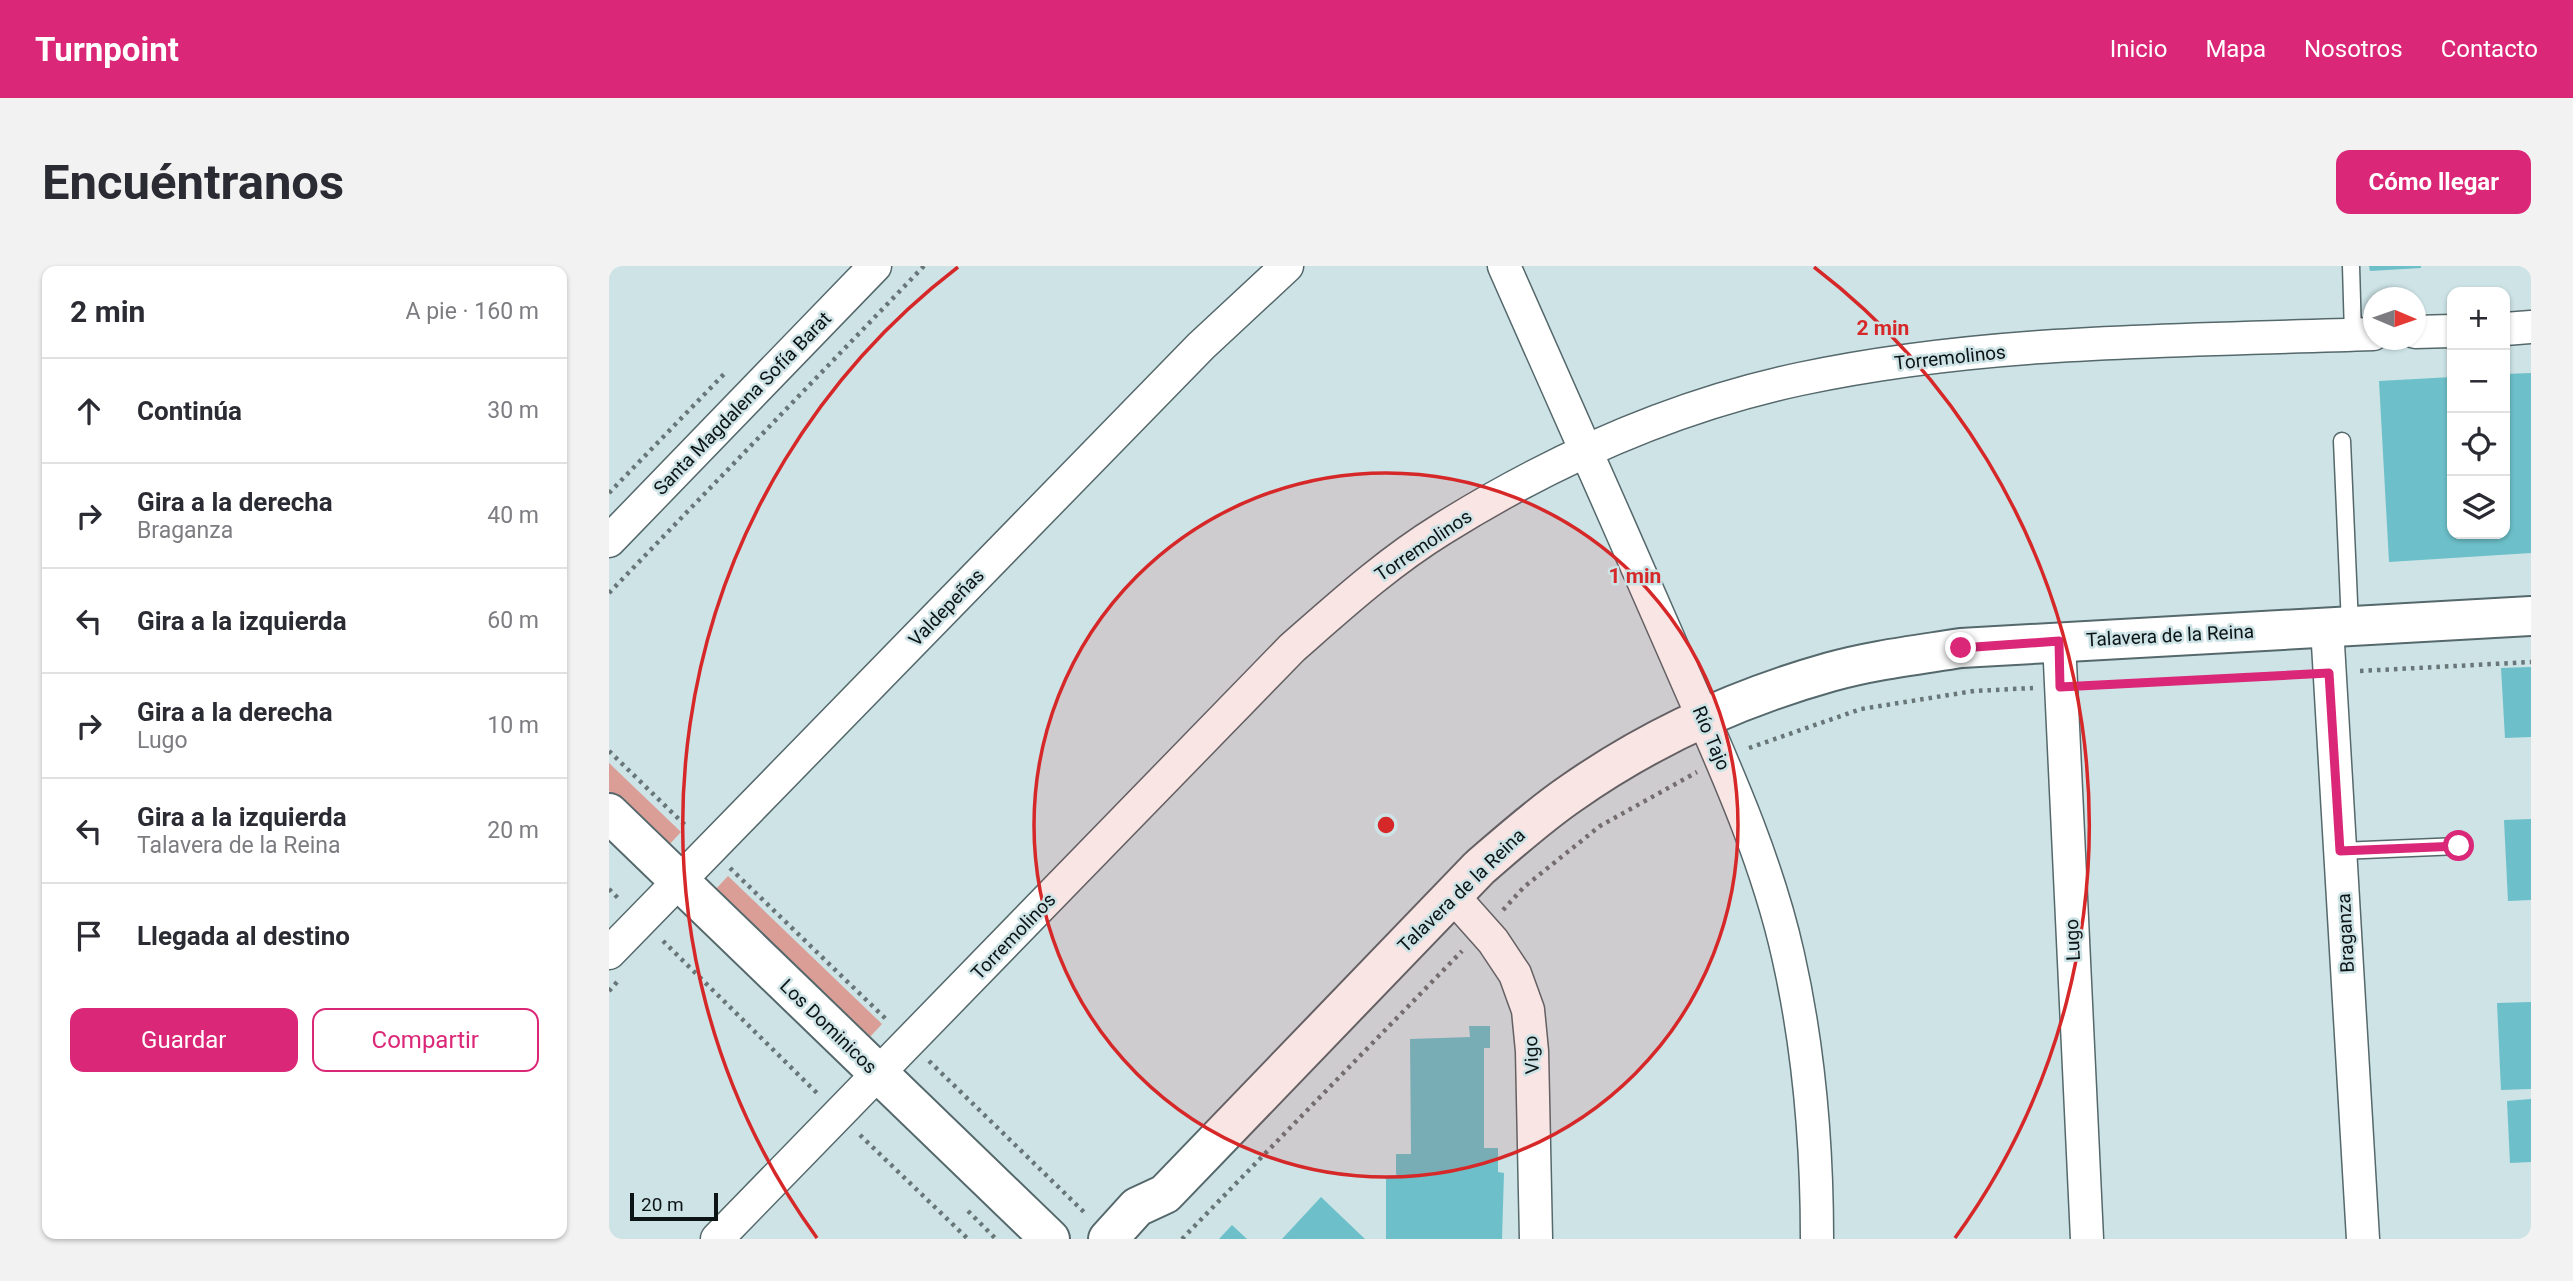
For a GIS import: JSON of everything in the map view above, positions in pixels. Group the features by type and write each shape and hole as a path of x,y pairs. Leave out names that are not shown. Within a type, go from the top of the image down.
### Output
{"street":[{"name":"Santa Magdalena Sofía Barat","path":"609,541 875,266"},
{"name":"Valdepeñas","path":"609,953 1201,346 1287,266"},
{"name":"Río Tajo","path":"1504,266 1704,718 1760,857 1788,954 1806,1060 1814,1137 1817,1239"},
{"path":"2510,328 2531,327"},
{"path":"2426,332 2447,331"},
{"name":"Torremolinos","path":"717,1239 1302,639 1375,576 1441,529 1506,492 1587,452 1686,411 1797,380 1865,367 1989,351 2363,334"},
{"name":"Talavera de la Reina","path":"1101,1231 1165,1194 1451,895 1530,824 1612,767 1704,718 1830,672 1961,648 2531,616"},
{"name":"Braganza","path":"2339,626 2329,673 2363,1239"},
{"name":"Lugo","path":"2059,641 2087,1239"},
{"name":"Los Dominicos","path":"609,813 1049,1239"},
{"name":"Vigo","path":"1451,895 1493,941 1515,974 1528,1010 1532,1051 1537,1239"},
{"name":"Talavera de la Reina","path":"1140,1239 1154,1222 1165,1194"}],"lane":[{"path":"2351,266 2363,334"},
{"path":"2339,626 2342,441"},
{"path":"2340,851 2459,846"}],"path":[{"path":"609,593 924,266"},
{"path":"609,493 733,365"},
{"path":"1182,1239 1524,887 1600,826 1721,759 1861,709 1974,691 2531,662"},
{"path":"609,751 1101,1231"},
{"path":"609,889 968,1239"}],"shaded area":[{"path":"609,763 681,832 667,847 609,791"},
{"path":"728,876 882,1024 868,1039 714,891"}],"building":[{"path":"2369,266 2421,266 2421,268 2370,271"},
{"path":"2531,373 2531,553 2389,562 2379,381 2447,377 2447,539 2510,539 2510,374"},
{"path":"2531,667 2531,737 2505,738 2501,668"},
{"path":"2531,819 2531,900 2508,901 2504,820"},
{"path":"2531,1002 2531,1089 2501,1090 2497,1003"},
{"path":"1469,1026 1490,1026 1490,1048 1484,1048 1484,1148 1498,1148 1498,1172 1504,1173 1502,1239 1386,1239 1386,1178 1400,1178 1396,1174 1396,1154 1411,1154 1410,1039 1470,1037"},
{"path":"2531,1099 2531,1162 2510,1163 2507,1101"},
{"path":"1321,1197 1365,1239 1282,1239"},
{"path":"1232,1225 1247,1239 1219,1239"}],"route":[{"path":"1961,648 2059,641 2060,687 2329,673 2340,851 2459,846"}]}
